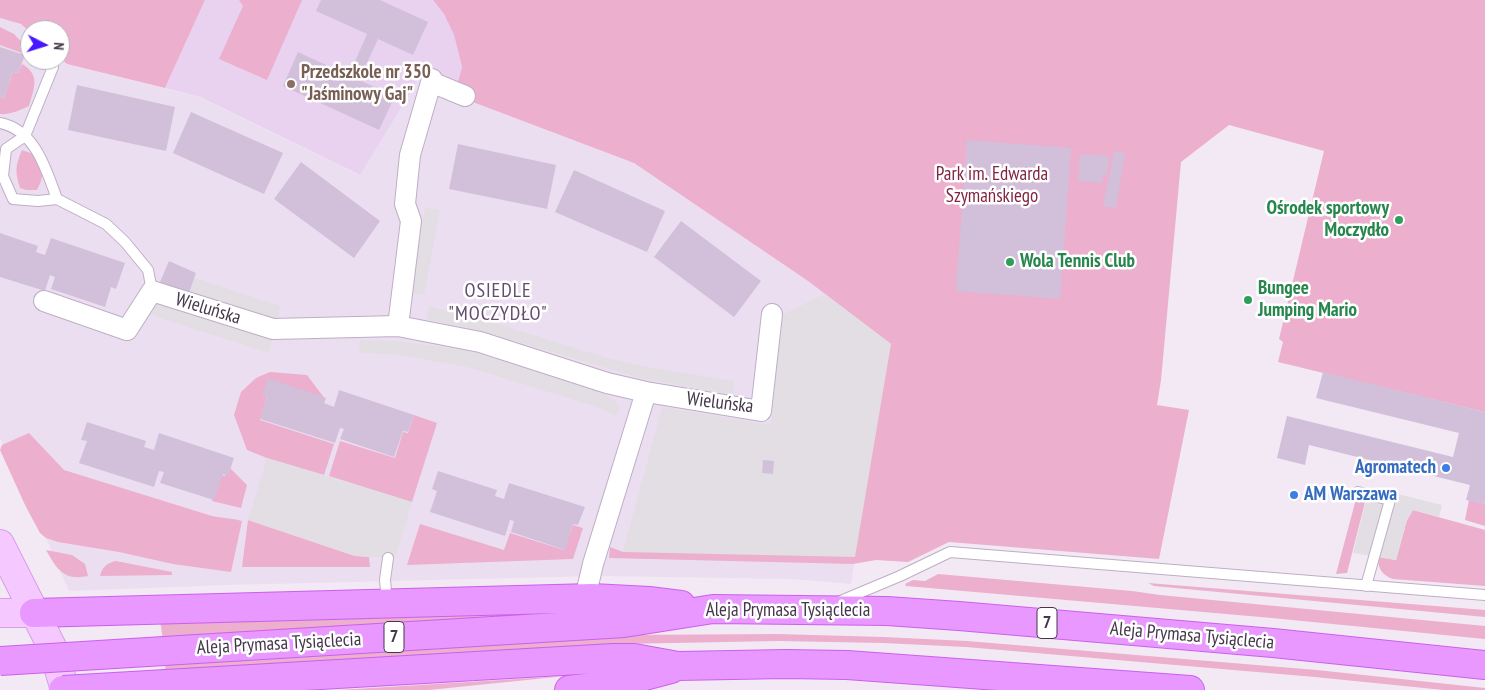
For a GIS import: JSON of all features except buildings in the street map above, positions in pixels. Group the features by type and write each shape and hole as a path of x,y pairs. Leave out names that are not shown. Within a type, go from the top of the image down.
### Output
{"main road":[{"path":"0,544 52,649 64,690"},
{"path":"0,613 585,598 649,601 713,609"},
{"name":"Aleja Prymasa Tysiąclecia","path":"0,661 624,623 713,609 887,611 958,616 1272,642 1485,664"},
{"name":"Aleja Prymasa Tysiąclecia","path":"64,690 613,658 634,658 660,664 687,666 847,665 1190,690"},
{"path":"570,690 611,685 652,673 687,666"}],"street":[{"path":"398,326 411,221 405,204 410,155 432,81 465,96"},
{"name":"Wieluńska","path":"44,301 127,330 152,291 273,329 398,326 480,342 607,383 646,392 760,411 772,314"},
{"path":"585,598 592,564 646,392"}],"lane":[{"path":"52,70 25,136 6,149 3,176 13,199 38,201 57,199 106,224 125,242 148,270 152,291"},
{"path":"0,123 10,125 25,136 40,157 57,199"},
{"path":"1358,492 1390,500 1366,586"},
{"path":"820,610 900,576 950,552 1485,595"},
{"path":"388,558 385,580 388,604"}],"shaded area":[{"name":"Przedszkole nr 350 \"Jaśminowy Gaj\"","path":"205,0 433,0 444,14 454,35 462,67 456,89 421,75 360,175 200,97 165,88"},
{"path":"0,18 20,24 20,70 70,70 70,65 199,97 359,175 421,75 456,89 470,101 634,163 808,281 891,344 851,584 792,579 599,576 226,585 69,591 43,531 23,493 0,438"},
{"path":"425,208 440,210 424,295 409,292"},
{"path":"195,278 280,306 269,353 151,315 156,302 189,293"},
{"path":"824,294 891,344 855,557 623,552 662,407 771,425 782,315"},
{"path":"429,306 485,320 607,358 642,366 734,381 733,395 640,378 481,331 426,319"},
{"path":"360,340 397,341 476,353 603,393 613,399 620,407 616,416 597,407 471,368 396,354 359,353"},
{"path":"267,458 412,502 395,558 355,556 248,520"},
{"path":"1369,487 1442,505 1439,517 1413,510 1407,520 1396,560 1353,553"}],"green space":[{"path":"0,0 205,0 165,88 70,65 70,20 20,20 20,24 0,18"},
{"path":"239,0 302,0 267,80 219,59 243,6"},
{"name":"Park im. Edwarda Szymańskiego","path":"433,0 1485,0 1485,412 1278,362 1283,342 1279,339 1324,151 1229,125 1181,162 1161,380 1157,405 1189,410 1159,559 949,542 908,562 876,560 853,564 609,558 610,547 623,552 891,344 808,281 634,163 470,101 456,89 462,67 454,35 444,14"},
{"path":"0,27 14,34 20,40 20,52 0,45"},
{"path":"20,68 30,70 34,77 34,88 29,106 19,111 0,114 0,97 4,98 13,72 18,73"},
{"path":"22,150 36,155 40,165 42,176 37,190 20,188 16,169"},
{"path":"270,372 307,375 325,399 262,395 267,397 260,420 334,444 324,475 247,450 234,415 241,392 256,378"},
{"path":"414,415 437,423 412,502 329,476 340,441 395,458 403,432 408,433"},
{"path":"29,433 64,470 212,516 242,521 231,572 173,564 119,552 58,542 46,538 40,533 26,507 0,450 2,445"},
{"path":"228,466 247,485 241,508 212,501 220,474 225,476"},
{"path":"1356,499 1365,502 1347,573 1336,574"},
{"path":"1469,500 1485,504 1485,526 1465,520"},
{"path":"1413,510 1485,530 1485,586 1393,579 1383,573 1378,557 1396,560 1407,520"},
{"path":"248,520 355,556 369,557 370,567 242,567"},
{"path":"420,524 504,550 510,533 564,550 573,525 583,528 573,559 407,565"},
{"path":"46,550 72,555 85,564 88,576 72,577 62,572"},
{"path":"116,561 172,572 172,575 100,576 105,566"},
{"path":"938,574 1485,626 1485,639 906,586 905,584 913,580 925,581"},
{"path":"1148,583 1485,610 1485,617 1154,586"},
{"path":"617,611 163,640 160,620"},
{"path":"778,634 967,641 1317,670 1485,688 1485,690 1444,690 966,647 778,641 621,644 166,673 165,665 623,635"},
{"path":"566,676 429,690 338,690"}],"place":[{"name":"Przedszkole nr 350 \"Jaśminowy Gaj\"","path":"291,84"},
{"name":"Ośrodek sportowy Moczydło","path":"1399,220"},
{"name":"Wola Tennis Club","path":"1010,262"},
{"name":"Bungee Jumping Mario","path":"1248,300"},
{"name":"Agromatech","path":"1446,468"},
{"name":"AM Warszawa","path":"1294,495"}],"district":[{"name":"OSIEDLE \"MOCZYDŁO\"","path":"498,302"}]}
